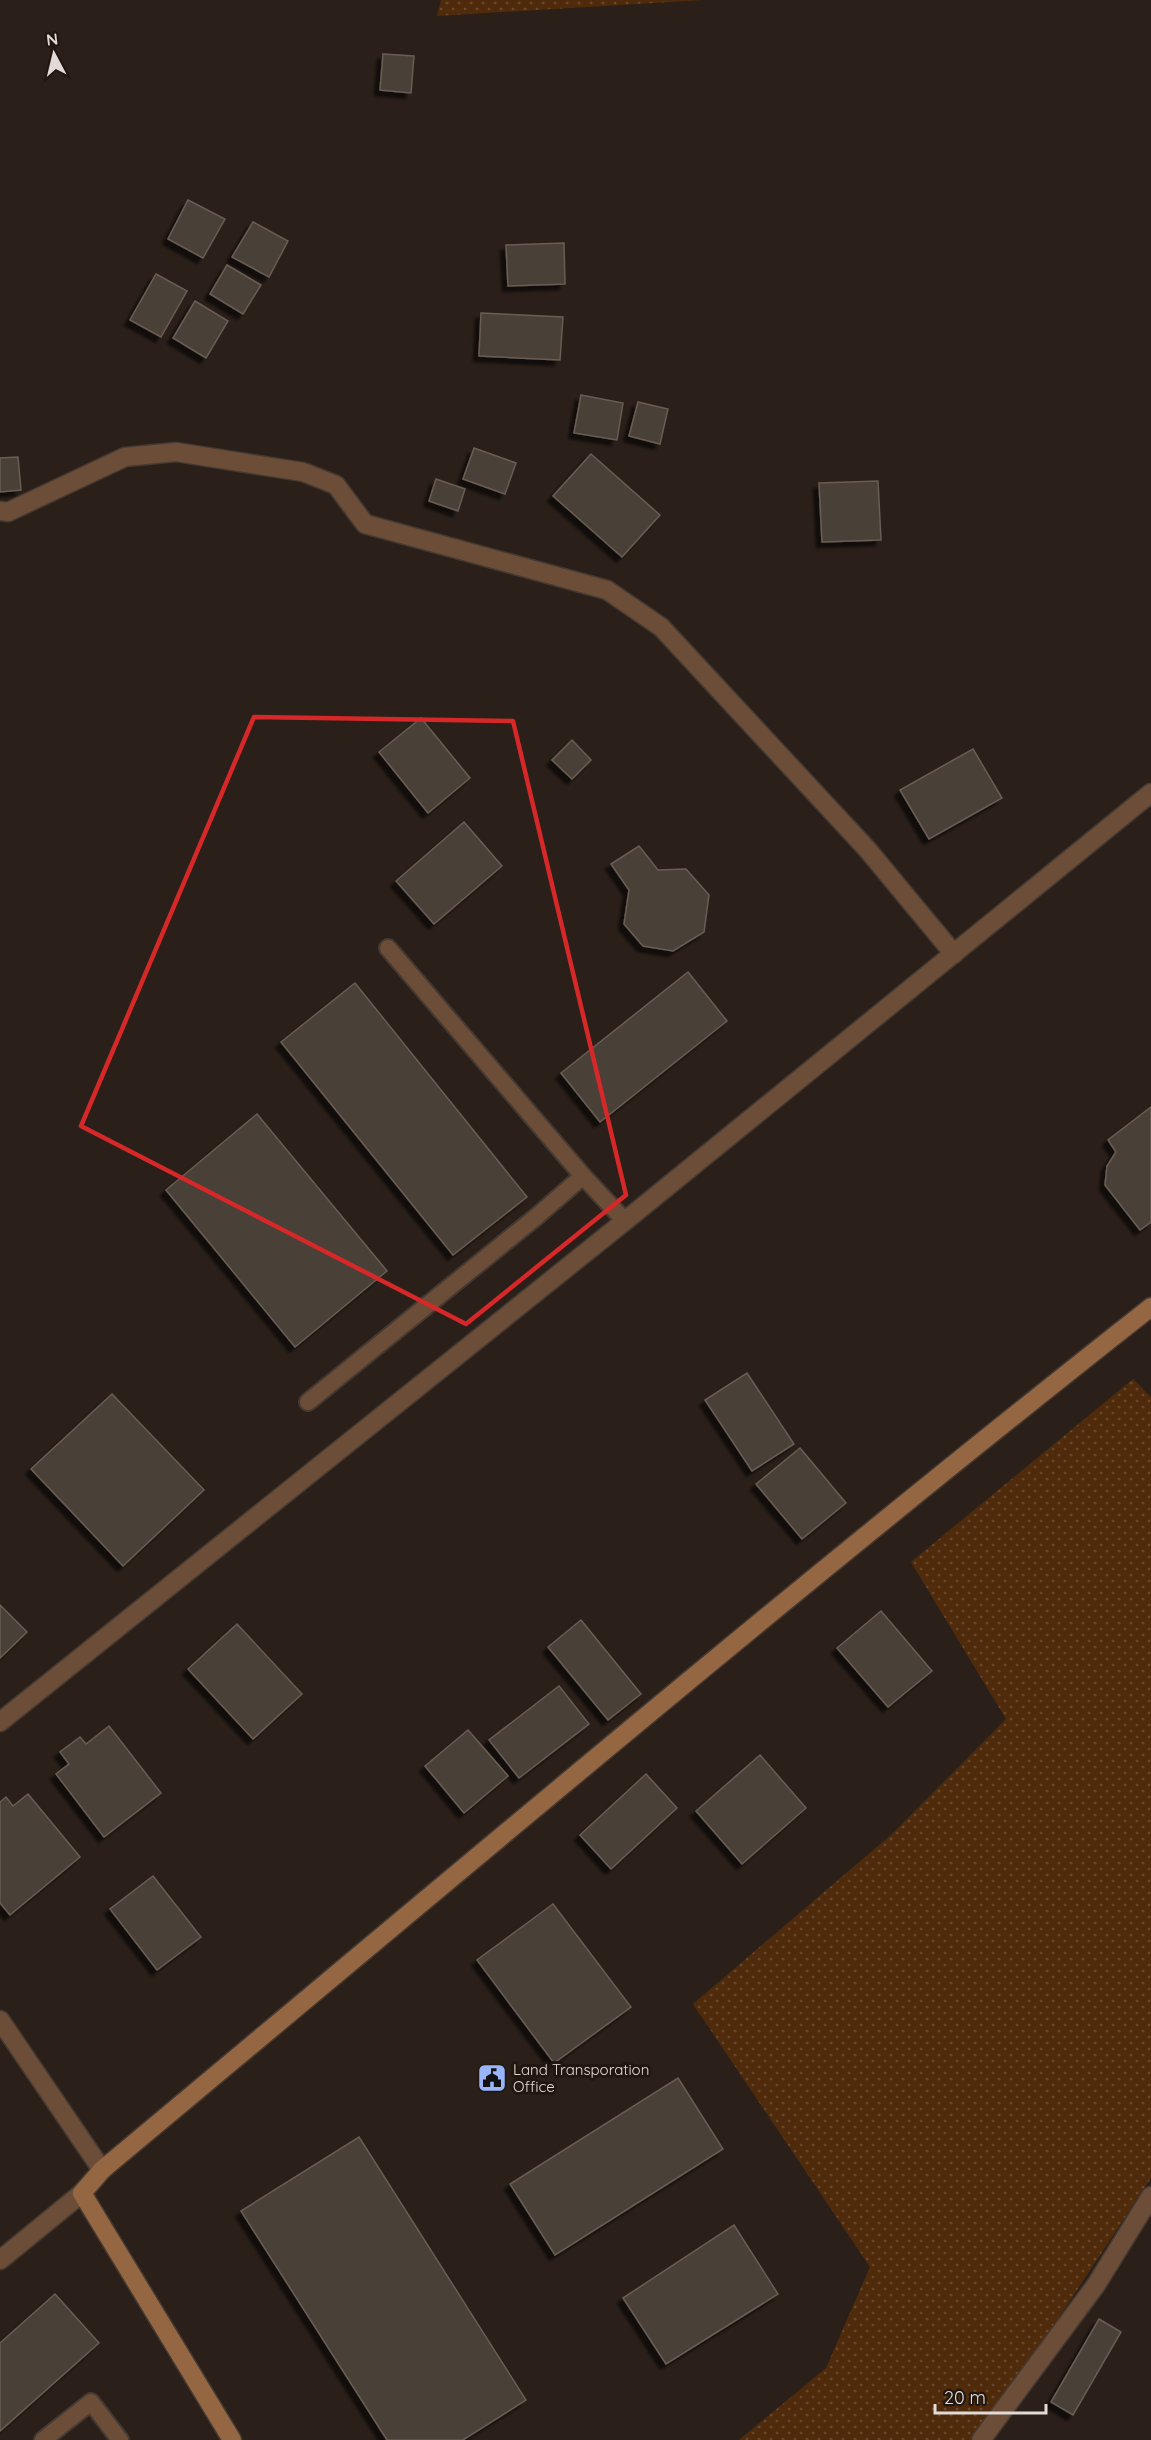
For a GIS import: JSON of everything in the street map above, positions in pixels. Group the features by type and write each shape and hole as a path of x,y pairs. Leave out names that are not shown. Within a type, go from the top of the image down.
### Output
{"street":[{"path":"0,511 8,512 125,457 176,452 303,472 336,485 365,524 607,590 661,627 867,849 954,954"},
{"path":"0,1722 625,1221 1151,793"},
{"path":"0,2260 82,2193 102,2170 688,1681 1151,1306"},
{"path":"0,2020 102,2170"},
{"path":"82,2193 232,2440"},
{"path":"981,2440 1095,2285 1151,2196"}],"lane":[{"path":"388,948 583,1176 625,1221"},
{"path":"308,1402 536,1217 583,1176"},
{"path":"43,2440 91,2402 120,2440"}],"highlighted area":[{"path":"254,717 513,721 626,1195 466,1324 81,1126"}],"shaded area":[{"path":"441,0 703,0 437,16"},
{"path":"1133,1379 1151,1397 1151,2178 978,2440 739,2440 826,2368 870,2267 693,2004 892,1834 1006,1719 911,1562"}],"building":[{"path":"383,54 414,56 411,93 380,90"},
{"path":"188,200 225,219 203,258 168,239"},
{"path":"253,222 288,241 269,277 232,257"},
{"path":"564,243 565,284 508,286 506,245"},
{"path":"227,265 261,285 243,314 210,294"},
{"path":"156,274 187,291 161,337 130,320"},
{"path":"195,301 228,321 206,358 173,338"},
{"path":"481,313 563,317 560,360 479,356"},
{"path":"581,395 623,403 617,440 574,433"},
{"path":"638,402 668,409 660,444 629,436"},
{"path":"474,448 516,463 505,494 463,479"},
{"path":"591,454 660,515 622,557 553,496"},
{"path":"18,457 21,490 0,492 0,458"},
{"path":"436,479 465,489 458,511 429,501"},
{"path":"878,481 881,540 822,542 819,483"},
{"path":"421,718 470,778 428,813 379,752"},
{"path":"572,740 591,760 572,779 552,760"},
{"path":"973,749 1002,798 929,839 900,790"},
{"path":"464,822 502,866 434,924 396,881"},
{"path":"639,846 658,870 686,869 709,895 704,932 673,951 643,946 624,924 629,890 611,864"},
{"path":"688,972 727,1021 600,1122 561,1073"},
{"path":"355,983 527,1197 453,1255 281,1042"},
{"path":"1151,1107 1151,1222 1140,1230 1105,1185 1107,1166 1116,1152 1108,1140"},
{"path":"257,1114 387,1271 295,1347 166,1190"},
{"path":"747,1373 794,1444 752,1471 705,1400"},
{"path":"112,1394 204,1490 123,1566 31,1469"},
{"path":"800,1448 846,1503 802,1539 756,1484"},
{"path":"0,1605 27,1632 0,1658"},
{"path":"881,1611 932,1671 888,1707 837,1648"},
{"path":"581,1620 641,1694 608,1720 548,1647"},
{"path":"237,1624 302,1694 253,1739 188,1669"},
{"path":"559,1686 589,1724 519,1778 489,1740"},
{"path":"109,1726 161,1793 104,1837 56,1774 69,1764 60,1752 80,1737 86,1744"},
{"path":"468,1730 508,1776 464,1813 425,1766"},
{"path":"760,1755 806,1808 742,1864 696,1811"},
{"path":"646,1774 677,1808 611,1869 580,1835"},
{"path":"28,1794 80,1857 10,1915 0,1903 0,1802 6,1797 13,1806"},
{"path":"153,1876 201,1937 157,1970 110,1909"},
{"path":"553,1904 631,2007 554,2063 477,1960"},
{"path":"678,2078 723,2149 555,2255 510,2184"},
{"path":"359,2137 526,2400 463,2440 387,2440 241,2211"},
{"path":"734,2225 778,2294 666,2364 623,2298"},
{"path":"55,2294 99,2343 0,2431 0,2343"},
{"path":"1099,2319 1121,2332 1073,2415 1051,2402"}],"place":[{"name":"Land Transporation Office","path":"492,2078"}]}
